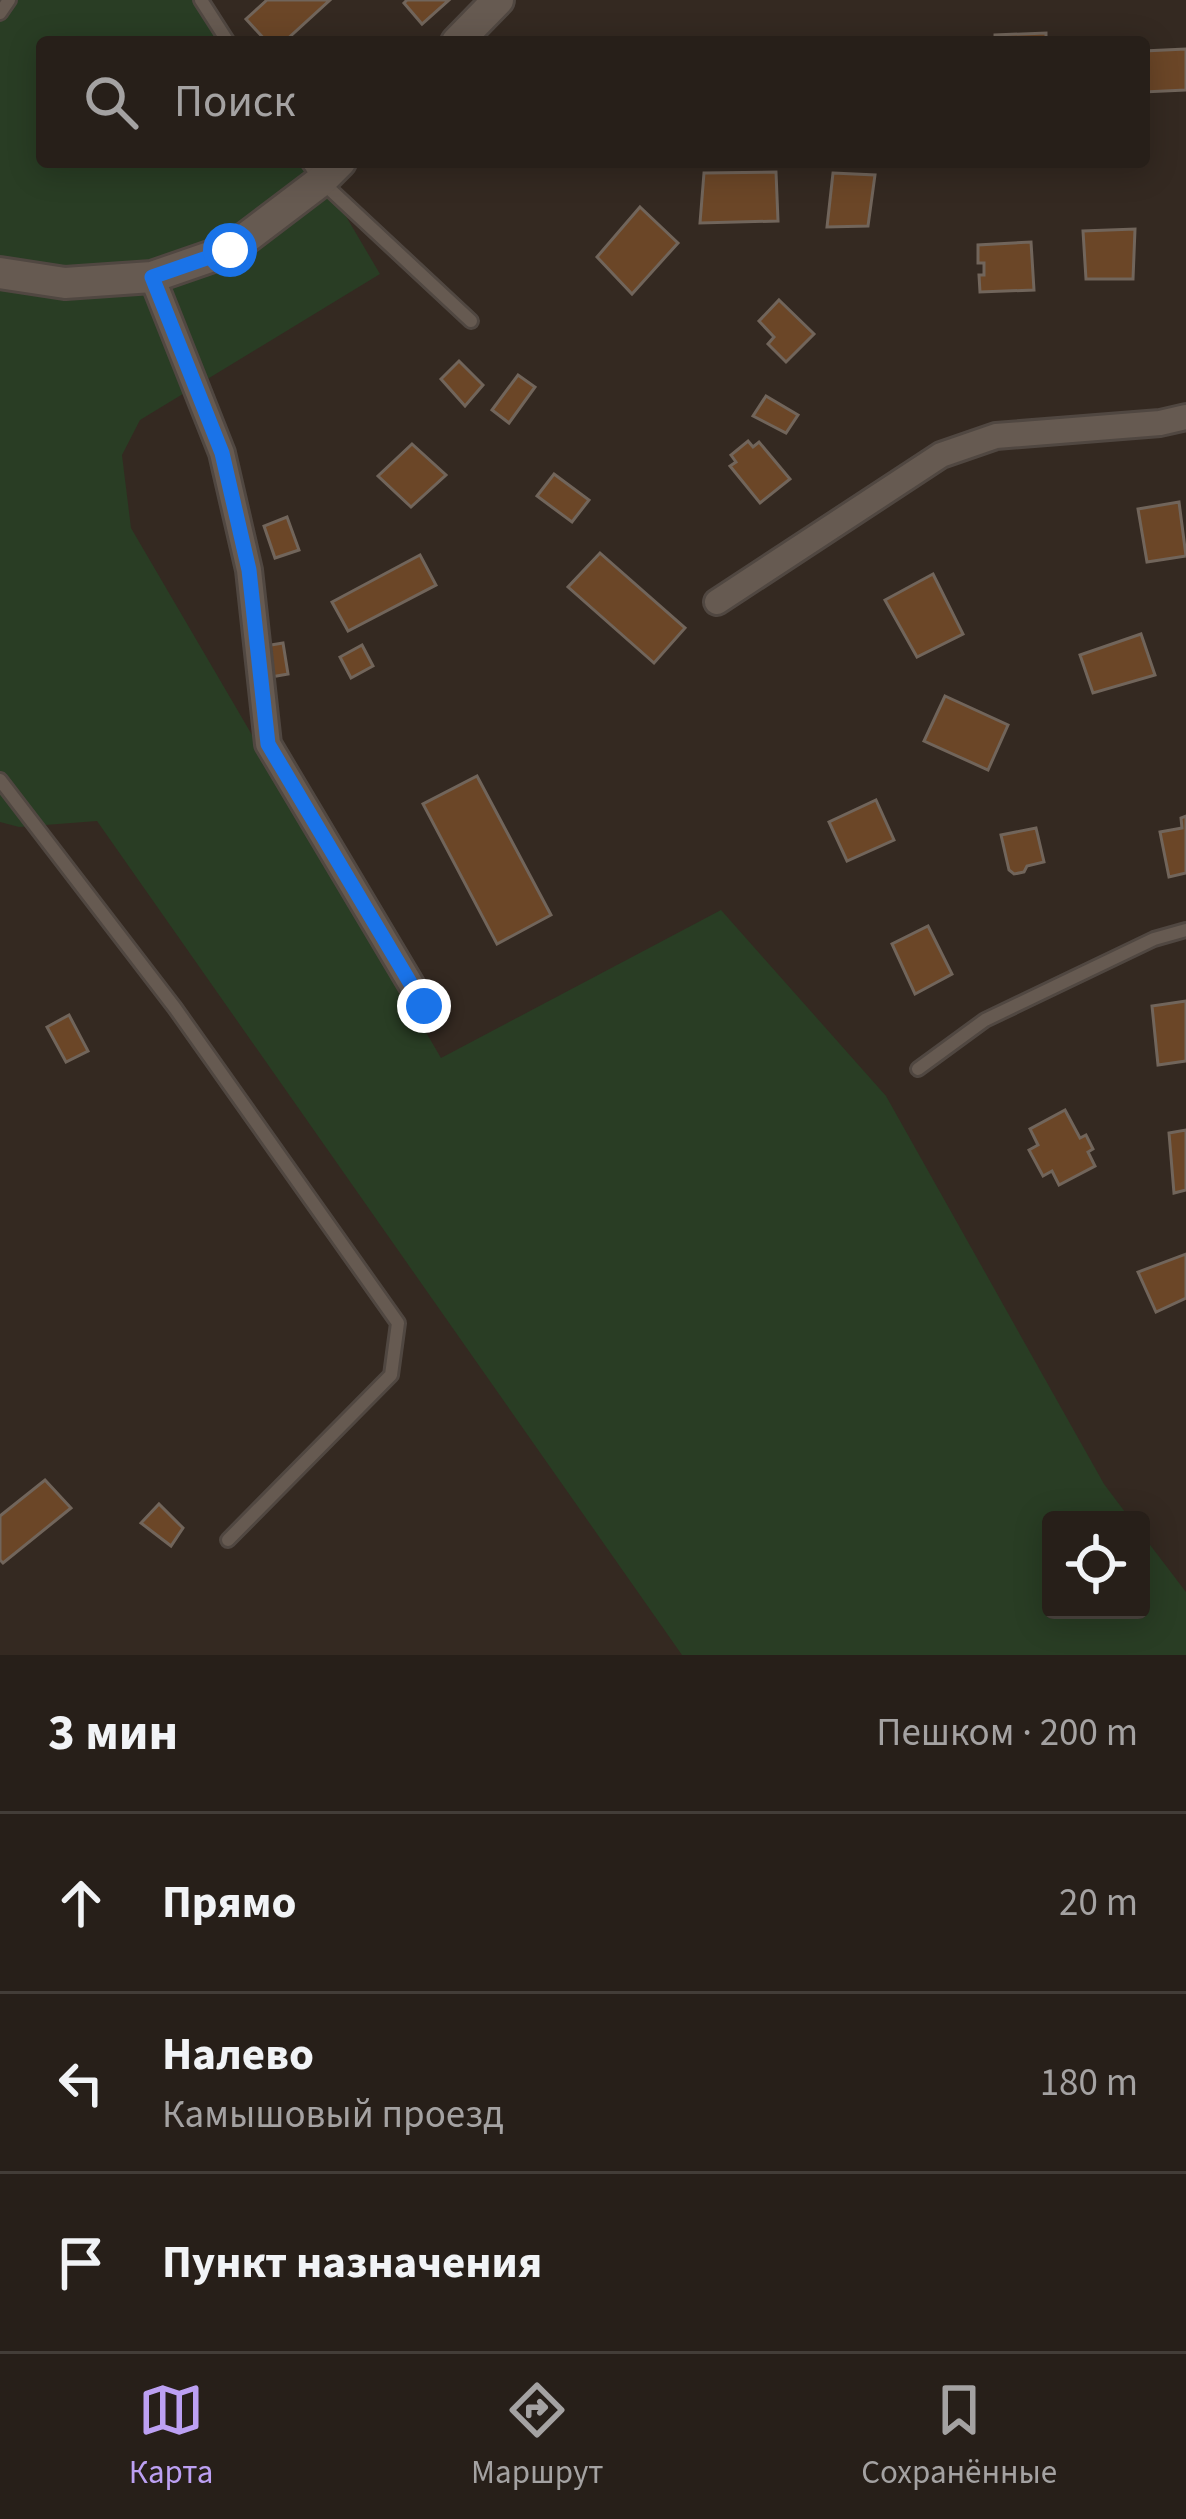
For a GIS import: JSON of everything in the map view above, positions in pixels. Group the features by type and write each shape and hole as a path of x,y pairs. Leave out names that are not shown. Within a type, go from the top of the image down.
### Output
{"street":[{"path":"463,36 498,0"},
{"path":"0,273 65,284 152,277 230,250 323,168"},
{"path":"152,277 222,453 249,570 268,744 424,1006"},
{"path":"717,602 941,455 996,436 1186,418"}],"lane":[{"path":"0,13 8,0"},
{"path":"201,0 225,36"},
{"path":"323,168 471,321"},
{"path":"0,780 175,1008 398,1323 391,1375 228,1540"},
{"path":"919,1069 985,1020 1154,939 1186,930"}],"green space":[{"path":"0,0 201,0 226,36 36,36 36,168 318,168 380,274 140,420 122,455 131,528 441,1058 721,910 886,1096 1104,1484 1124,1511 1042,1511 1042,1619 1150,1619 1150,1545 1186,1592 1186,1655 682,1655 97,821 19,827 0,822"}],"building":[{"path":"267,0 330,0 291,36 262,36 246,19"},
{"path":"449,0 422,24 404,3"},
{"path":"1046,33 1046,36 995,35"},
{"path":"1186,49 1186,90 1150,92 1150,51"},
{"path":"776,172 778,221 700,223 704,173"},
{"path":"833,173 875,175 868,226 827,227"},
{"path":"640,207 678,243 632,294 597,257"},
{"path":"1135,229 1133,279 1086,279 1083,231"},
{"path":"1031,242 1034,290 980,292 984,263 978,263 978,245"},
{"path":"779,300 814,334 786,362 768,344 774,337 759,321"},
{"path":"459,361 483,385 465,406 441,379"},
{"path":"518,375 535,387 509,423 492,410"},
{"path":"766,396 798,415 786,433 753,416"},
{"path":"748,441 753,447 759,442 790,479 760,503 730,466 736,462 731,455"},
{"path":"412,444 446,475 411,507 378,476"},
{"path":"554,474 589,500 572,522 537,496"},
{"path":"1179,502 1186,556 1147,562 1138,509"},
{"path":"287,517 299,550 275,558 264,526"},
{"path":"600,553 685,628 654,663 568,587"},
{"path":"420,555 436,585 348,631 332,602"},
{"path":"933,574 963,634 917,657 885,600"},
{"path":"1141,634 1155,675 1093,693 1080,655"},
{"path":"283,643 288,674 271,677 265,646"},
{"path":"362,645 373,666 351,678 340,657"},
{"path":"945,696 1008,725 988,770 924,741"},
{"path":"477,776 551,915 497,944 423,804"},
{"path":"876,800 894,840 847,861 829,822"},
{"path":"1186,816 1186,873 1169,877 1160,832 1182,828 1181,818"},
{"path":"1036,828 1044,862 1014,874 1001,835"},
{"path":"928,926 952,974 915,994 892,944"},
{"path":"1186,1001 1186,1061 1158,1065 1152,1006"},
{"path":"69,1015 88,1051 66,1062 47,1027"},
{"path":"1065,1110 1080,1138 1086,1135 1095,1166 1059,1185 1052,1171 1043,1176 1029,1150 1038,1145 1030,1129"},
{"path":"1186,1130 1186,1190 1174,1193 1169,1133"},
{"path":"1186,1254 1186,1298 1156,1312 1138,1272"},
{"path":"45,1480 71,1508 3,1563 0,1516"},
{"path":"159,1504 183,1528 171,1546 141,1523"}],"route":[{"path":"230,250 152,277 222,453 249,570 268,744 424,1006"}]}
